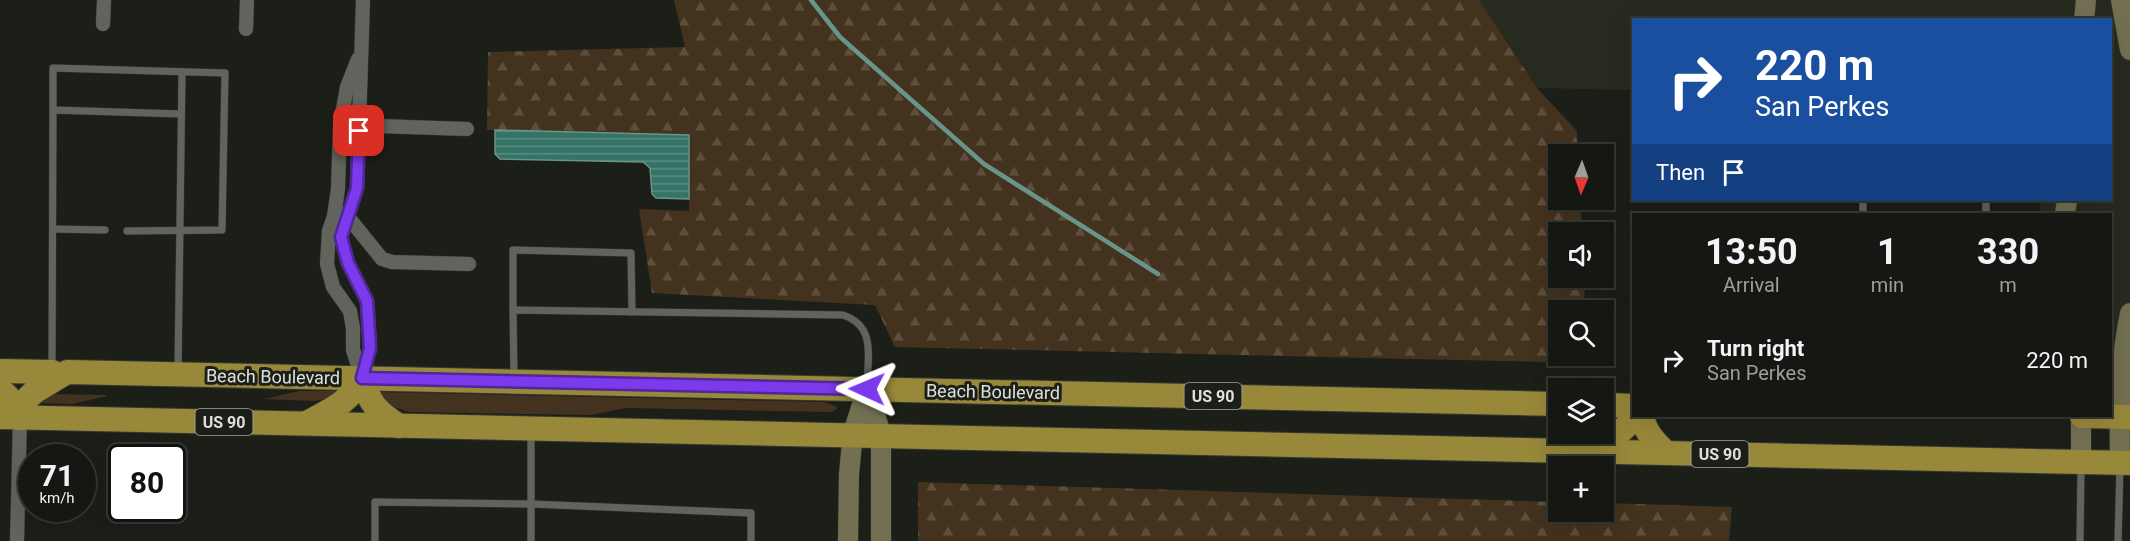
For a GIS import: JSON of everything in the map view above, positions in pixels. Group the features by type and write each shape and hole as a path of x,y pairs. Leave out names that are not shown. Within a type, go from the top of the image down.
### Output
{"highway":[{"name":"Beach Boulevard","path":"0,371 1548,404"},
{"path":"10,417 34,392 60,372"},
{"path":"305,424 339,405 355,392 362,378"},
{"path":"362,378 369,399 380,413 399,426"},
{"path":"0,389 10,399 10,417"},
{"path":"1614,405 1632,406"},
{"name":"US 90","path":"10,417 531,429 853,433 2125,463"},
{"path":"1580,451 1618,434 1633,417"},
{"path":"1642,417 1651,439 1666,453"}],"street":[{"path":"104,0 104,24"},
{"path":"246,29 247,0"},
{"path":"362,378 370,348 367,301 348,263 341,237 357,188 363,0"},
{"path":"2084,18 2086,0"},
{"path":"2121,0 2130,50"},
{"path":"362,48 347,87 340,134 339,189 328,231 327,264 333,287 350,311 353,328 352,350 362,378"},
{"path":"340,134 378,126 466,129"},
{"path":"335,211 348,217 382,259 392,262 469,264"},
{"path":"2125,463 2123,346 2130,313"},
{"path":"848,541 849,474 853,433 867,389"},
{"path":"867,389 881,434 881,541"},
{"path":"10,417 17,541"},
{"path":"2081,417 2082,462"}],"lane":[{"path":"60,372 53,229 53,68 225,74 222,230 127,231"},
{"path":"178,375 182,72"},
{"path":"54,110 181,114"},
{"path":"53,229 105,230"},
{"path":"514,382 513,250 631,253 632,312"},
{"path":"513,310 843,315 852,318 869,340 867,389"},
{"path":"531,429 531,541"},
{"path":"2080,541 2082,462"},
{"path":"2118,541 2125,463"},
{"path":"375,541 375,502 531,504 752,513 751,541"}],"shaded area":[{"path":"1479,0 2130,0 2130,373 2112,373 2112,213 2039,213 2040,201 2112,201 2112,18 1632,18 1632,90 1537,88"}],"green space":[{"path":"674,0 1479,0 1537,88 1577,131 1578,144 1548,144 1548,210 1581,210 1581,222 1548,222 1548,288 1584,288 1585,300 1548,300 1548,362 895,347 875,305 652,293 639,209 689,211 689,135 487,130 488,52 685,47"},
{"path":"299,391 338,391 330,398 313,401 265,399"},
{"path":"377,392 824,402 837,409 831,412 626,408 591,415 409,412 391,406"},
{"path":"52,394 107,396 72,404 34,403"},
{"path":"918,482 1548,502 1548,522 1614,522 1614,503 1732,507 1729,541 918,541"}],"water":[{"path":"495,130 689,135 689,199 656,198 652,194 650,168 643,162 500,159 495,154"}],"waterway":[{"path":"811,0 840,37 984,164 1158,274"}],"route":[{"path":"359,131 357,188 341,237 348,263 367,301 370,348 362,378 867,389"}]}
